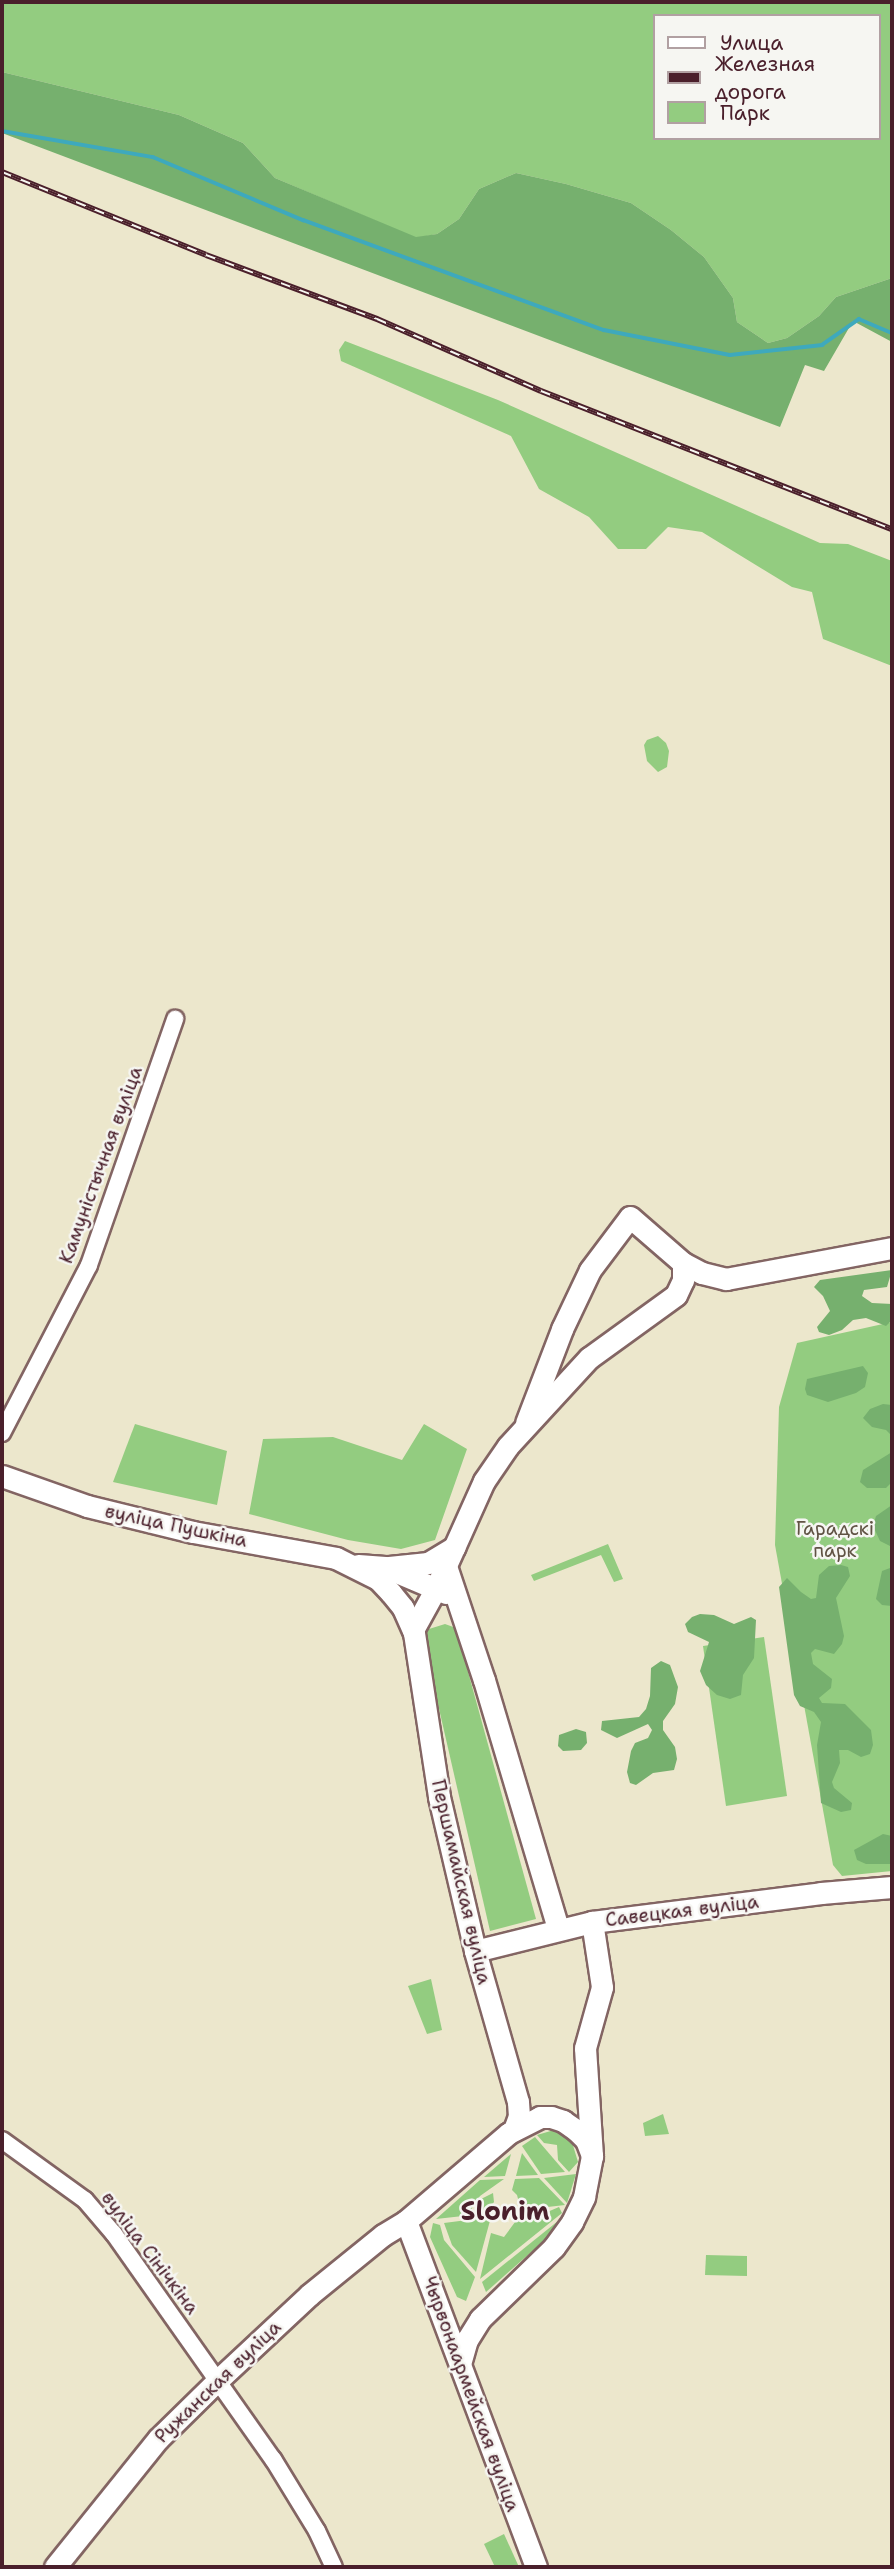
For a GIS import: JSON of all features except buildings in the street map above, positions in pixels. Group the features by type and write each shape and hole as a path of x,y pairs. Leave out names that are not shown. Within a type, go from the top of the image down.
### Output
{"main road":[{"path":"526,1423 562,1329 590,1270 629,1217 682,1263 702,1273 726,1279"},
{"path":"415,1626 445,1593 451,1557 484,1481 526,1423 589,1357 676,1295 726,1279 883,1250"},
{"path":"676,1295 683,1280 682,1263"},
{"path":"562,1329 571,1348 589,1357"},
{"name":"вуліца Пушкіна","path":"2,1476 127,1516 193,1532 312,1553 382,1573 415,1626"},
{"path":"382,1573 451,1557"},
{"path":"382,1573 404,1589 445,1593"},
{"path":"445,1593 468,1629 558,1929"},
{"path":"415,1626 428,1616 445,1615 468,1629"},
{"name":"Першамайская вуліца","path":"415,1626 439,1797 475,1951 518,2102 519,2116 514,2130"},
{"name":"Савецкая вуліца","path":"475,1951 592,1922 821,1893 892,1887"},
{"path":"460,2364 467,2340 491,2305 538,2263 572,2222 584,2197 593,2156 584,2048 602,1987 592,1922"},
{"name":"Ружанская вуліца","path":"55,2567 158,2438 218,2380 309,2295 383,2235 406,2221 514,2130 540,2117 563,2120 586,2140 593,2156"},
{"name":"Чырвонаармейская вуліца","path":"406,2221 536,2567"},
{"path":"438,2302 447,2312 456,2314 471,2313 491,2305"}],"street":[{"name":"Камуністычная вуліца","path":"2,1433 89,1265 175,1019"},
{"name":"вуліца Сінічкіна","path":"2,2140 85,2200 114,2234 273,2459 317,2531 334,2567"}],"green space":[{"path":"2,2 892,2 892,278 836,297 819,316 787,338 768,343 737,322 733,298 704,257 631,203 516,173 479,189 459,219 437,234 416,238 275,178 243,143 179,115 2,72"},
{"path":"2,72 179,115 243,143 275,178 416,237 437,234 459,219 479,189 516,173 631,203 704,257 733,298 737,322 768,343 787,338 819,316 836,297 892,278 892,342 853,321 824,371 805,365 780,427 2,133"},
{"path":"345,341 498,400 820,543 848,544 892,561 892,666 823,639 812,592 792,587 702,532 668,527 646,549 618,549 589,517 539,489 511,436 341,361 339,350"},
{"path":"658,736 666,743 669,751 667,767 658,772 647,761 644,745 647,740"},
{"path":"892,1270 887,1287 864,1290 862,1296 872,1303 892,1304 892,1320 886,1326 866,1318 853,1320 842,1330 829,1335 819,1332 817,1327 830,1311 823,1296 814,1287 820,1280"},
{"name":"Гарадскі парк","path":"892,1322 892,1871 842,1876 833,1865 775,1545 779,1407 797,1343"},
{"path":"863,1366 868,1373 865,1387 856,1393 828,1402 807,1395 807,1379"},
{"path":"883,1404 892,1405 892,1436 886,1430 872,1427 863,1418 870,1409"},
{"path":"135,1424 227,1451 217,1505 113,1482"},
{"path":"424,1424 467,1449 435,1540 401,1549 348,1540 249,1514 263,1439 333,1437 402,1460"},
{"path":"892,1452 892,1482 886,1488 867,1488 860,1482 863,1470"},
{"path":"892,1505 892,1547 880,1541 873,1526 876,1516"},
{"path":"608,1544 623,1579 614,1582 601,1555 534,1581 531,1575"},
{"path":"829,1566 848,1567 850,1576 836,1598 844,1636 842,1644 834,1654 815,1649 811,1653 813,1664 832,1679 831,1688 819,1698 822,1703 845,1704 871,1730 873,1745 870,1754 861,1757 848,1750 839,1750 840,1763 832,1782 834,1788 852,1803 851,1810 841,1812 821,1803 817,1745 821,1722 814,1712 800,1706 794,1695 779,1587 787,1578 811,1599 816,1598 819,1575"},
{"path":"890,1568 892,1606 882,1605 876,1599 882,1571"},
{"path":"700,1614 714,1615 734,1624 751,1617 756,1620 754,1658 743,1675 741,1695 730,1699 717,1695 706,1685 700,1671 709,1642 688,1632 685,1624"},
{"path":"445,1624 456,1628 536,1919 490,1931 423,1639 429,1629"},
{"path":"764,1637 787,1796 726,1806 703,1646"},
{"path":"661,1661 670,1665 678,1687 675,1704 663,1721 663,1730 675,1747 677,1759 674,1770 653,1773 636,1785 630,1783 627,1772 631,1751 635,1743 648,1738 652,1730 648,1724 617,1738 601,1730 602,1721 639,1717 646,1709 650,1696 651,1668"},
{"path":"576,1729 586,1732 587,1743 581,1750 563,1751 558,1746 559,1735"},
{"path":"883,1834 892,1836 892,1864 866,1864 857,1860 854,1850"},
{"path":"431,1979 442,2030 427,2034 408,1986"},
{"path":"663,2114 669,2134 645,2136 643,2123"},
{"path":"554,2130 562,2132 572,2142 578,2162 569,2172 558,2160 557,2145 544,2143 537,2135"},
{"path":"535,2137 565,2172 541,2174 522,2146"},
{"path":"522,2153 538,2175 516,2176"},
{"path":"511,2154 505,2176 484,2177"},
{"path":"576,2174 567,2203 544,2178"},
{"path":"539,2178 565,2205 521,2210 517,2195 512,2190 515,2179"},
{"path":"504,2179 480,2196 472,2208 472,2215 436,2219 480,2180"},
{"path":"493,2193 494,2202 484,2214 475,2215 481,2199"},
{"path":"559,2207 562,2213 480,2279 491,2233 504,2237 521,2214 545,2213"},
{"path":"491,2217 476,2272 452,2245 444,2223"},
{"path":"558,2221 545,2240 486,2292 482,2282"},
{"path":"433,2223 440,2225 444,2240 475,2277 466,2301 457,2297 430,2237"},
{"path":"706,2255 747,2256 747,2276 705,2275"},
{"path":"504,2534 519,2567 495,2567 484,2544"}],"waterway":[{"path":"2,131 153,157 303,220 604,330 730,355 822,345 859,319 892,333"}],"railway":[{"path":"2,172 206,255 377,319 541,391 892,529"}],"district":[{"name":"Slonim","path":"505,2211"}]}
